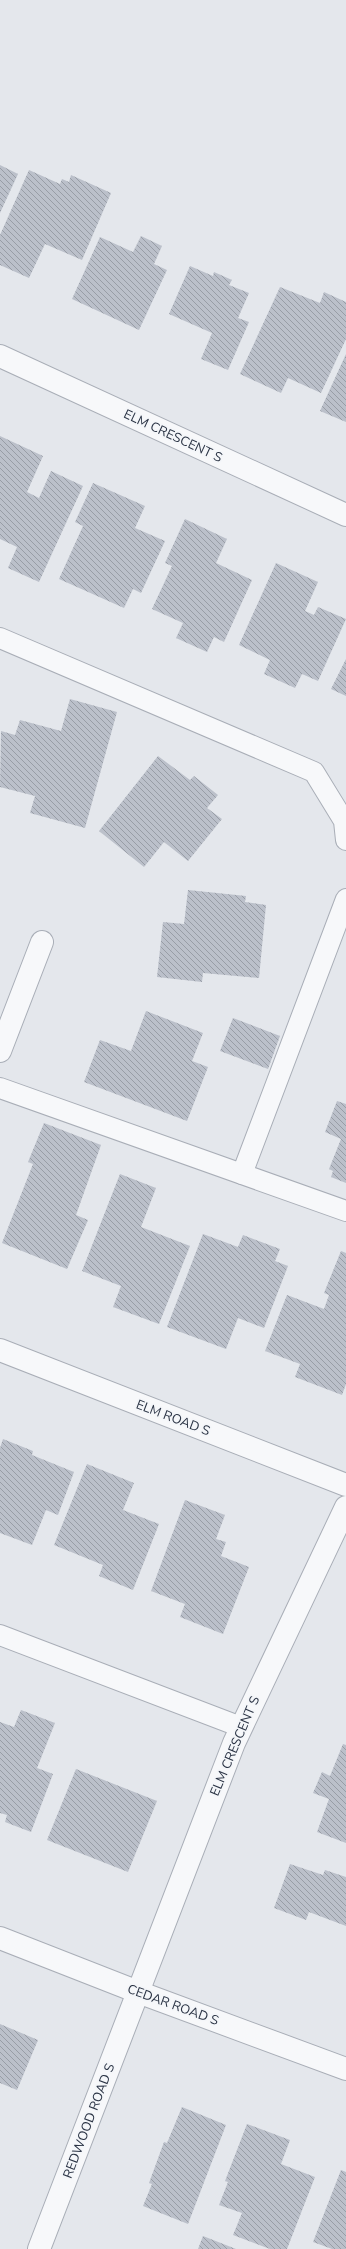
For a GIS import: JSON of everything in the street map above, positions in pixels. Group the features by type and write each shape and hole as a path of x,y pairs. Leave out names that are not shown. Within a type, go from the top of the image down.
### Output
{"street":[{"name":"ELM CRESCENT S","path":"0,356 346,516"},
{"path":"0,1051 42,942"},
{"name":"ELM ROAD S","path":"0,1350 346,1486"},
{"name":"ELM CRESCENT S","path":"138,1992 241,1727 346,1507"},
{"name":"CEDAR ROAD S","path":"0,1938 138,1992 346,2069"},
{"name":"REDWOOD ROAD S","path":"42,2248 138,1992"}],"lane":[{"path":"0,638 314,772 344,821 346,840"},
{"path":"242,1174 346,899"},
{"path":"0,1088 346,1211"},
{"path":"0,1635 241,1727"}],"building":[{"path":"0,165 18,174 0,213"},
{"path":"29,170 60,184 62,179 69,182 71,175 111,193 82,260 45,244 29,278 0,265 0,235"},
{"path":"141,236 162,246 154,264 167,270 139,330 72,299 100,237 133,252"},
{"path":"190,266 213,276 214,272 232,280 229,285 249,293 238,318 249,322 228,370 201,359 212,333 169,314"},
{"path":"280,287 320,303 324,292 346,302 346,339 321,393 288,378 281,393 240,374"},
{"path":"346,354 346,422 320,411"},
{"path":"0,436 43,456 27,492 39,498 51,471 83,486 39,582 8,568 17,547 0,539"},
{"path":"93,483 145,506 135,528 165,541 141,593 133,589 124,608 59,579 83,526 75,522"},
{"path":"185,519 227,539 216,563 252,580 224,642 214,637 207,652 176,638 183,623 152,609 172,566 165,563"},
{"path":"276,563 318,582 305,611 314,615 318,607 346,619 318,681 302,674 295,688 264,674 270,660 239,645"},
{"path":"346,659 346,696 331,689"},
{"path":"70,699 117,712 85,828 30,813 35,796 0,787 1,731 15,735 20,720 61,731"},
{"path":"158,756 190,780 194,776 218,795 207,808 222,819 188,861 164,842 144,867 99,831"},
{"path":"188,890 246,896 245,902 266,905 259,978 203,973 202,982 157,977 163,922 184,924"},
{"path":"146,1011 203,1033 192,1061 208,1067 187,1121 84,1082 100,1040 131,1051"},
{"path":"233,1018 280,1036 268,1069 220,1051"},
{"path":"337,1101 346,1104 346,1183 331,1177 333,1171 329,1169 341,1139 325,1132"},
{"path":"44,1123 101,1145 76,1215 88,1220 67,1269 2,1243 33,1164 28,1162"},
{"path":"120,1174 156,1188 141,1227 190,1246 159,1324 113,1307 121,1286 82,1271"},
{"path":"203,1234 238,1247 243,1235 280,1249 275,1261 288,1266 264,1328 238,1318 226,1349 167,1327"},
{"path":"341,1251 346,1253 346,1384 342,1395 295,1377 300,1364 265,1351 287,1295 324,1309 329,1295 324,1293"},
{"path":"3,1439 33,1451 32,1455 74,1472 58,1515 46,1510 32,1545 0,1533 0,1448"},
{"path":"87,1464 134,1483 123,1510 159,1524 133,1590 99,1576 103,1565 54,1545"},
{"path":"185,1500 225,1515 216,1539 226,1542 221,1556 249,1567 223,1634 180,1617 185,1604 151,1591"},
{"path":"21,1710 55,1723 37,1768 53,1774 31,1832 5,1822 7,1815 0,1813 0,1722 14,1727"},
{"path":"343,1744 346,1745 346,1843 317,1832 329,1799 313,1793 322,1772 330,1776"},
{"path":"76,1769 157,1801 128,1872 47,1840"},
{"path":"290,1864 323,1875 325,1870 346,1877 346,1926 309,1912 306,1920 274,1908"},
{"path":"0,2024 38,2040 17,2090 0,2083"},
{"path":"182,2107 226,2125 188,2224 143,2206 152,2184 149,2183 164,2142 167,2143"},
{"path":"247,2124 290,2140 281,2164 315,2177 287,2249 270,2249 233,2235 242,2213 219,2205 228,2182 225,2181"},
{"path":"341,2170 346,2172 346,2249 332,2249 313,2242"},
{"path":"203,2236 236,2249 198,2249"}]}
